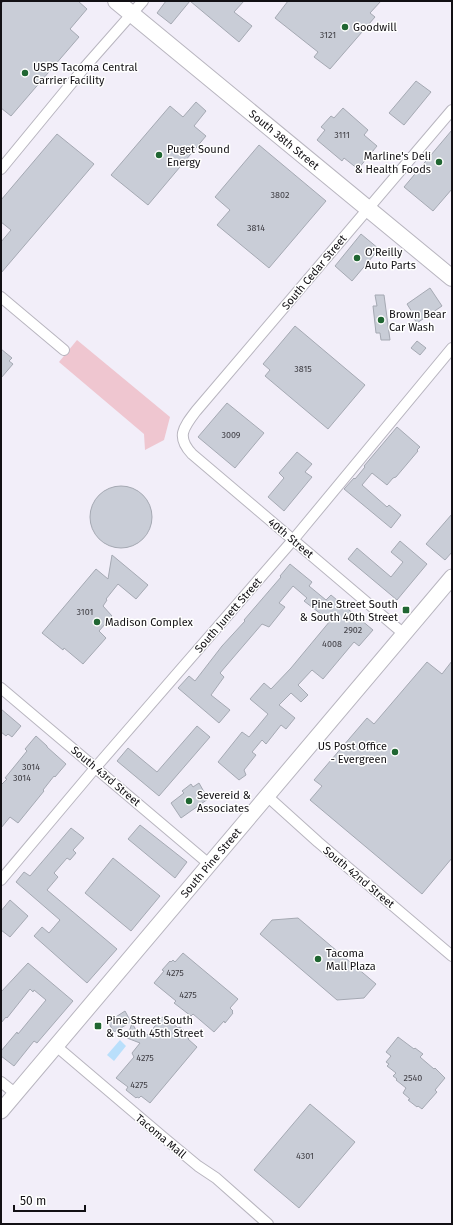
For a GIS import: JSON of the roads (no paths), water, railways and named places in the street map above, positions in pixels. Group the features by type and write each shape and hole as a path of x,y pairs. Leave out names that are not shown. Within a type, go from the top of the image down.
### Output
{"main road":[{"name":"South 38th Street","path":"116,1 452,278"},
{"name":"South Pine Street","path":"1,1111 452,577"}],"street":[{"path":"1,169 84,68 143,1"},
{"name":"South Cedar Street","path":"182,439 185,426 196,411 367,208 452,110"},
{"path":"1,297 64,350"},
{"name":"South Junett Street","path":"1,880 96,767 293,540 452,348"},
{"name":"40th Street","path":"182,439 192,454 404,634"},
{"name":"South 43rd Street","path":"1,688 209,864"},
{"name":"South 42nd Street","path":"267,796 318,842 451,951"},
{"name":"Tacoma Mall","path":"56,1046 198,1166 216,1178 268,1224"},
{"path":"1,1082 16,1094"}],"water":[{"path":"120,1040 126,1046 114,1061 107,1055"}],"place":[{"name":"Goodwill","path":"345,27"},
{"name":"USPS Tacoma Central Carrier Facility","path":"25,73"},
{"name":"Puget Sound Energy","path":"159,155"},
{"name":"Marline's Deli & Health Foods","path":"439,162"},
{"name":"O'Reilly Auto Parts","path":"357,258"},
{"name":"Brown Bear Car Wash","path":"381,320"},
{"name":"Pine Street South & South 40th Street","path":"406,610"},
{"name":"Madison Complex","path":"97,622"},
{"name":"US Post Office - Evergreen","path":"395,752"},
{"name":"Severeid & Associates","path":"189,801"},
{"name":"Tacoma Mall Plaza","path":"318,959"},
{"name":"Pine Street South & South 45th Street","path":"98,1026"}]}
